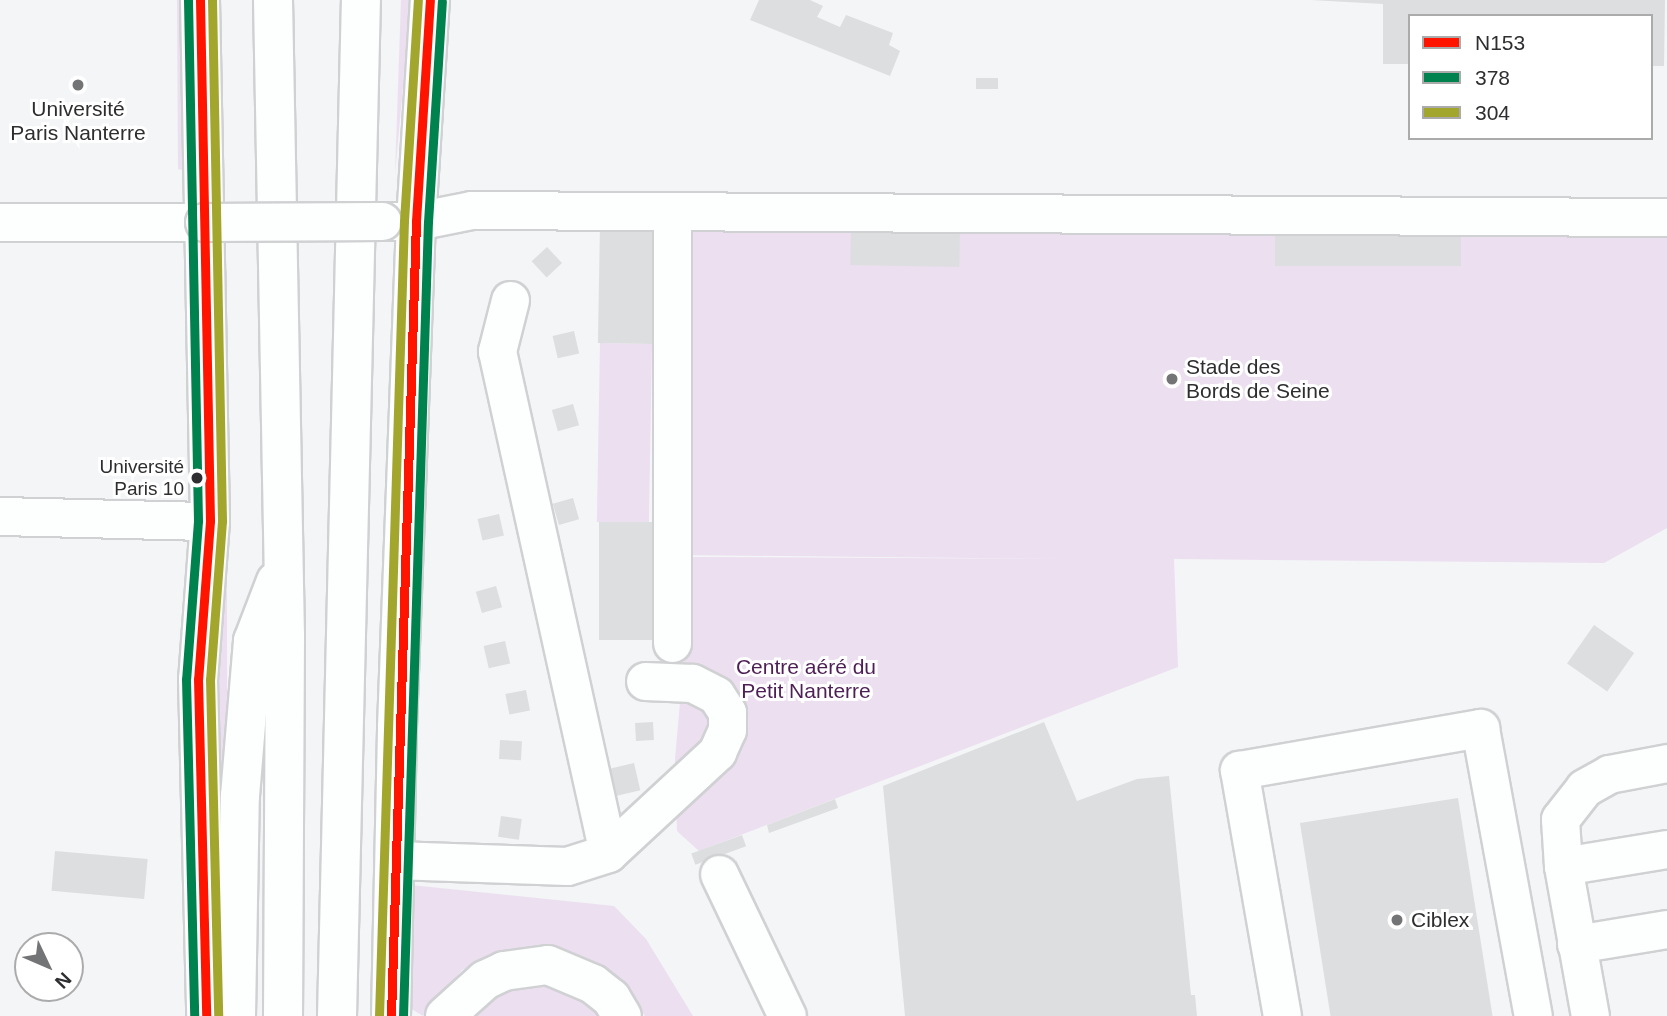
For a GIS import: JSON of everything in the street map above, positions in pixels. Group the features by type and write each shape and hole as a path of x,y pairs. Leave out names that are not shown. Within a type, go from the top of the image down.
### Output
{"main road":[{"path":"200,0 209,521 198,679 206,1016"},
{"path":"273,0 283,562 283,1016"},
{"path":"341,1012 361,0"},
{"path":"391,1016 416,221 430,0"},
{"path":"236,1016 240,796 253,641 283,562"},
{"path":"445,1016 485,980 504,971 548,965 593,984 611,998 622,1016"}],"street":[{"path":"0,222 416,221 471,210 1667,217"},
{"path":"672,211 672,643"},
{"path":"510,300 497,351 608,853"},
{"path":"0,516 209,521"},
{"path":"394,860 567,866 608,853 717,752 727,730 727,712 716,695 692,683 645,681"},
{"path":"1282,1016 1240,770 1480,728 1533,1016"},
{"path":"1590,1016 1563,866 1560,819 1584,788 1609,774 1667,763"},
{"path":"1563,866 1667,849"},
{"path":"719,874 787,1016"},
{"path":"1259,1016 1252,961 1267,916"},
{"path":"1576,944 1667,929"}],"green space":[{"path":"177,0 188,0 187,171 178,169"},
{"path":"401,0 411,0 395,174"},
{"name":"Stade des Bords de Seine","path":"676,224 1667,230 1667,528 1604,563 1174,559 1178,667 699,851 677,831 675,759 693,557 1076,559 676,555"},
{"path":"214,270 227,271 227,693 219,945 209,726"},
{"path":"600,343 652,344 649,523 597,522"},
{"path":"411,885 614,906 646,939 693,1016 645,1016 614,978 555,949 514,948 462,970 423,1016 405,1005"},
{"path":"530,983 562,988 601,1016 472,1016 494,999"}],"building":[{"path":"759,0 810,0 823,6 817,17 840,27 846,15 893,33 889,45 900,51 890,76 750,20"},
{"path":"1311,0 1665,0 1664,66 1653,66 1653,14 1408,14 1408,64 1383,64 1383,4"},
{"path":"976,78 998,78 998,89 976,89"},
{"path":"600,225 667,226 665,344 598,343"},
{"path":"851,226 960,228 959,267 850,265"},
{"path":"1275,229 1461,229 1461,266 1275,266"},
{"path":"547,247 562,263 547,277 532,261"},
{"path":"574,331 579,353 558,358 553,336"},
{"path":"573,404 579,425 558,431 552,410"},
{"path":"573,498 579,519 559,525 553,504"},
{"path":"499,514 504,535 483,540 478,519"},
{"path":"599,522 665,522 665,640 599,640"},
{"path":"496,586 502,607 482,613 476,592"},
{"path":"1594,625 1634,653 1607,692 1567,664"},
{"path":"505,641 510,663 489,668 484,646"},
{"path":"526,690 530,711 509,715 505,694"},
{"path":"653,722 654,740 636,741 635,723"},
{"path":"1044,722 1077,801 1137,779 1169,776 1191,995 1195,995 1197,1016 905,1016 883,786"},
{"path":"500,740 522,741 521,760 499,759"},
{"path":"634,763 640,790 617,796 611,768"},
{"name":"Ciblex","path":"1458,798 1493,1016 1331,1016 1300,823"},
{"path":"835,799 838,808 769,833 767,825"},
{"path":"501,816 522,819 519,840 498,837"},
{"path":"742,835 746,846 695,865 691,853"},
{"path":"55,851 148,859 144,899 52,891"}],"transit line":[{"name":"378","path":"188,0 198,521 186,679 194,1016"},
{"name":"N153","path":"200,0 210,521 198,679 206,1016"},
{"name":"304","path":"212,0 222,521 210,679 218,1016"},
{"name":"304","path":"379,1016 404,221 418,0"},
{"name":"N153","path":"391,1016 416,221 430,0"},
{"name":"378","path":"403,1016 428,222 442,1"}],"place":[{"name":"Université Paris Nanterre","path":"78,85"},
{"name":"Stade des Bords de Seine","path":"1172,379"},
{"name":"Université Paris 10","path":"197,478"},
{"name":"Ciblex","path":"1397,920"}],"park label":[{"name":"Centre aéré du Petit Nanterre","path":"806,679"}]}
